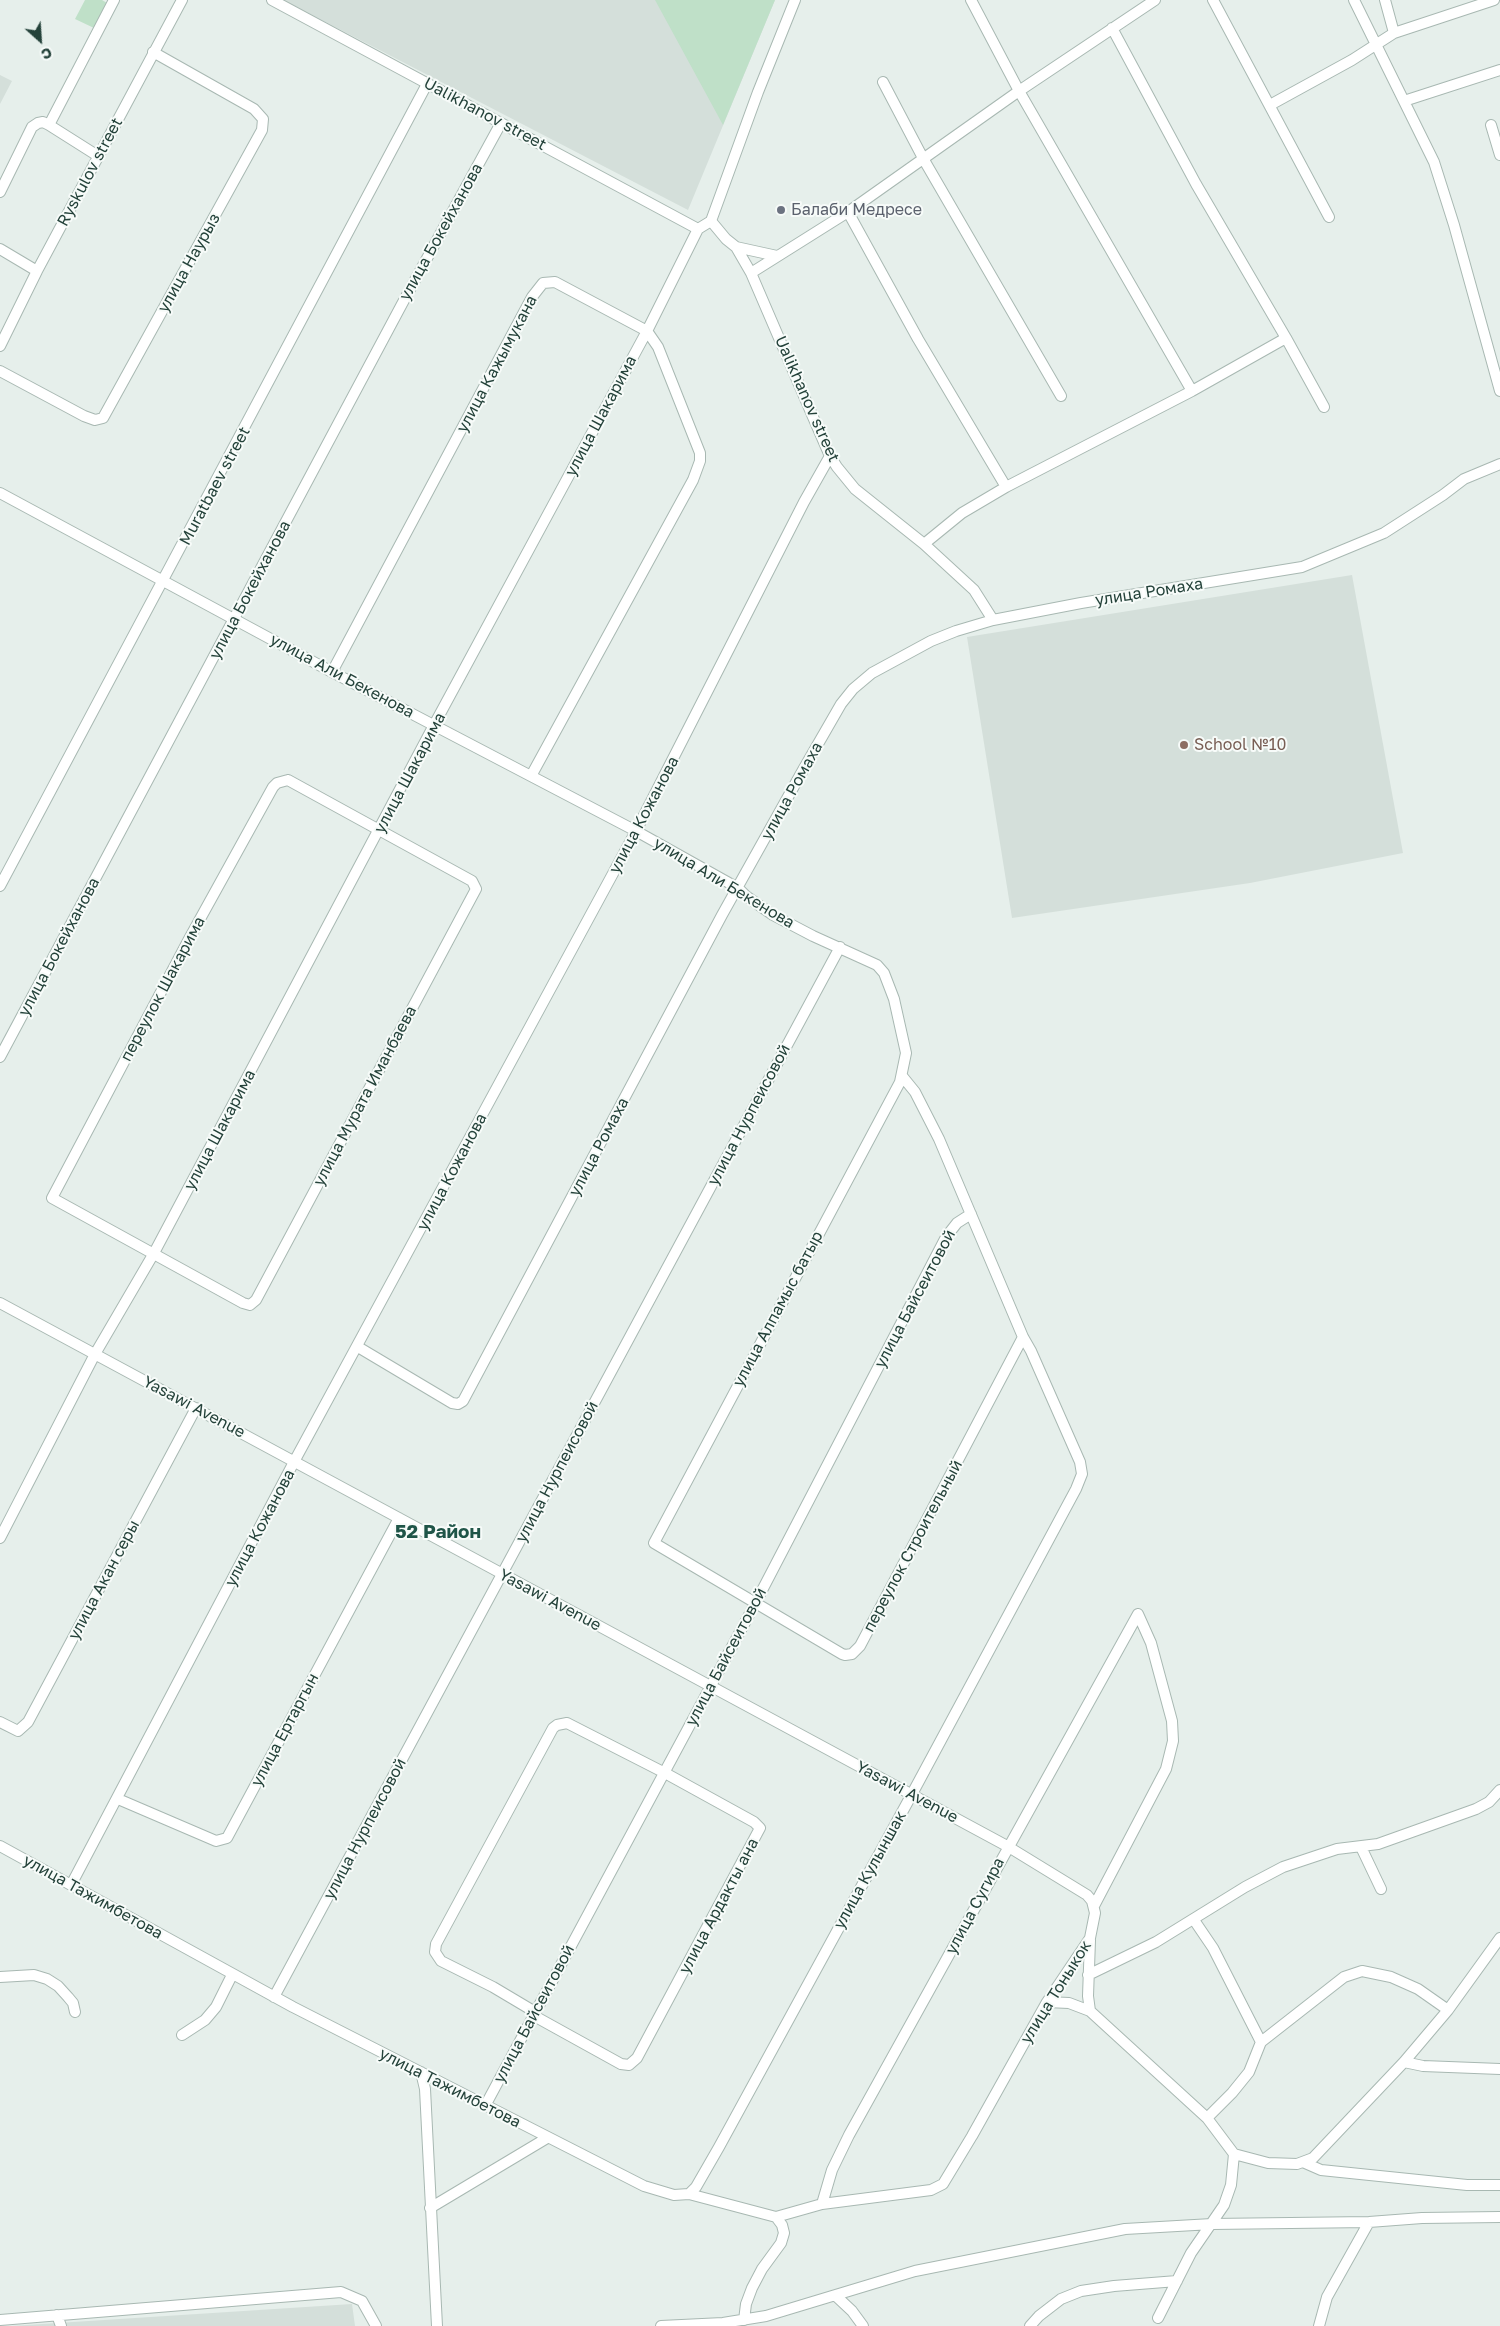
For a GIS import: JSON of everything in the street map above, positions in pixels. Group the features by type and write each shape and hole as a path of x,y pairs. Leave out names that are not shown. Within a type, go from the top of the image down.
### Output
{"street":[{"path":"49,125 114,0"},
{"name":"Ryskulov street","path":"0,346 37,271 182,0"},
{"name":"Ualikhanov street","path":"272,0 698,229"},
{"path":"698,229 711,221 758,92 795,0"},
{"path":"971,0 1019,91 1192,391"},
{"path":"751,272 848,212 1019,91 1155,0"},
{"path":"1213,0 1329,217"},
{"path":"1354,0 1377,43 1434,162 1445,194 1500,391"},
{"path":"1385,0 1394,33"},
{"path":"1270,105 1366,52 1394,33 1494,0"},
{"path":"1112,28 1196,184 1324,407"},
{"name":"улица Наурыз","path":"0,371 84,416 95,420 103,418 262,130 263,119 254,109 153,52"},
{"path":"1404,101 1500,70"},
{"path":"883,82 924,160 1061,396"},
{"name":"Muratbaev street","path":"0,886 427,84"},
{"path":"0,192 32,127 43,122 98,156"},
{"name":"улица Бокейханова","path":"0,1057 501,123"},
{"path":"1491,125 1497,135 1500,155"},
{"path":"848,212 918,339 1006,487"},
{"name":"Ualikhanov street","path":"711,221 726,239 736,247 751,272 830,456 855,489 924,544 974,590 992,620"},
{"name":"улица Шакарима","path":"0,1538 96,1354 154,1253 434,724 647,331 698,229"},
{"path":"736,247 777,256"},
{"path":"0,249 37,271"},
{"name":"улица Кажымукана","path":"332,672 527,306 540,286 547,282 555,282 647,331"},
{"path":"531,776 699,466 700,453 658,347 647,331"},
{"path":"924,544 962,514 1006,487 1192,391 1286,338"},
{"name":"улица Кожанова","path":"71,1885 295,1460 358,1347 636,831 804,502 830,456"},
{"name":"улица Ромаха","path":"358,1347 452,1403 458,1404 463,1401 803,770 842,704 853,689 872,673 908,652 956,631 992,620 1081,603 1302,567 1384,533 1464,479 1500,464"},
{"name":"улица Али Бекенова","path":"0,492 332,672 636,831 738,888 746,896 773,914 813,936 877,965 884,973 894,999 906,1053 902,1076"},
{"name":"переулок Шакарима","path":"154,1253 52,1198 185,947 277,783 288,780 379,831"},
{"name":"улица Мурата Иманбаева","path":"154,1253 243,1303 250,1305 254,1303 474,892 475,885 472,881 379,831"},
{"name":"улица Нурпеисовой","path":"274,1997 840,947"},
{"path":"902,1076 915,1092 940,1139 1023,1337"},
{"name":"улица Алпамыс батыр","path":"756,1602 654,1543 902,1076"},
{"name":"улица Байсеитовой","path":"485,2106 756,1602 946,1237 957,1223 971,1214"},
{"name":"Yasawi Avenue","path":"0,1303 295,1460 710,1687 1007,1846 1087,1896 1094,1906"},
{"name":"улица Кулыншак","path":"689,2194 696,2186 719,2147 912,1794 1076,1489 1082,1474 1080,1462 1023,1337"},
{"name":"переулок Строительный","path":"756,1602 844,1656 856,1650 1023,1337"},
{"name":"улица Акан серы","path":"0,1722 18,1731 28,1722 196,1408"},
{"name":"улица Ертаргын","path":"118,1799 216,1841 227,1838 399,1518"},
{"name":"улица Сугира","path":"822,2204 832,2170 849,2136 1007,1846 1138,1614 1151,1643 1172,1721 1173,1741 1171,1756"},
{"name":"улица Ардакты ана","path":"567,1723 665,1773 754,1822 760,1828 637,2058 629,2065 621,2064 534,2014 493,1987 442,1961 435,1952 436,1944 553,1728 557,1725 567,1723"},
{"name":"улица Тоныкок","path":"931,2190 947,2180 1047,2002 1090,1938 1095,1913 1094,1906 1171,1756"},
{"path":"1088,1976 1156,1942 1245,1887 1283,1867 1329,1851 1350,1847 1361,1848 1378,1844 1476,1809 1488,1802 1500,1790"},
{"name":"улица Тажимбетова","path":"0,1846 232,1975 644,2186 674,2195 689,2194 776,2216 822,2204 931,2190"},
{"path":"1361,1848 1380,1889"},
{"path":"1194,1920 1213,1948 1261,2042"},
{"path":"1090,1938 1088,1976 1090,2011"},
{"path":"1047,2002 1069,2003 1090,2011 1206,2118 1234,2154 1280,2165 1304,2162 1312,2158 1404,2062 1448,2010 1500,1938"},
{"path":"1206,2118 1232,2093 1248,2072 1261,2042 1344,1977 1362,1971 1391,1977 1418,1989 1448,2010"},
{"path":"0,1977 34,1975 47,1979 58,1986 68,1997 73,2003 75,2012"},
{"path":"182,2035 204,2020 216,2007 232,1975"},
{"path":"1404,2062 1423,2066 1500,2069"},
{"path":"422,2072 425,2089 437,2326"},
{"path":"430,2208 548,2138"},
{"path":"1158,2318 1191,2253 1224,2205 1230,2185 1234,2154"},
{"path":"1304,2162 1321,2170 1467,2185 1500,2185"},
{"path":"744,2320 746,2304 752,2288 762,2269 781,2243 784,2233 782,2225 776,2216"},
{"path":"661,2326 744,2320 789,2311 915,2271 1125,2229 1212,2224 1369,2222 1432,2218 1500,2217"},
{"path":"1319,2326 1327,2297 1369,2222"},
{"path":"1030,2326 1039,2316 1061,2299 1081,2291 1114,2286 1177,2281"},
{"path":"0,2320 341,2292 362,2301 376,2326"},
{"path":"836,2296 852,2311 863,2326"},
{"path":"57,2315 61,2326"}],"shaded area":[{"path":"283,0 775,0 688,210"},
{"path":"0,75 12,81 0,104"},
{"name":"School №10","path":"1352,575 1403,853 1250,883 1012,918 967,637"},
{"path":"352,2304 355,2326 11,2326"}],"green space":[{"path":"85,0 102,0 107,3 94,28 75,19"},
{"path":"655,0 775,0 723,125"}],"place":[{"name":"Балаби Медресе","path":"781,210"},
{"name":"School №10","path":"1184,745"}],"district":[{"name":"52 Район","path":"438,1532"}]}
